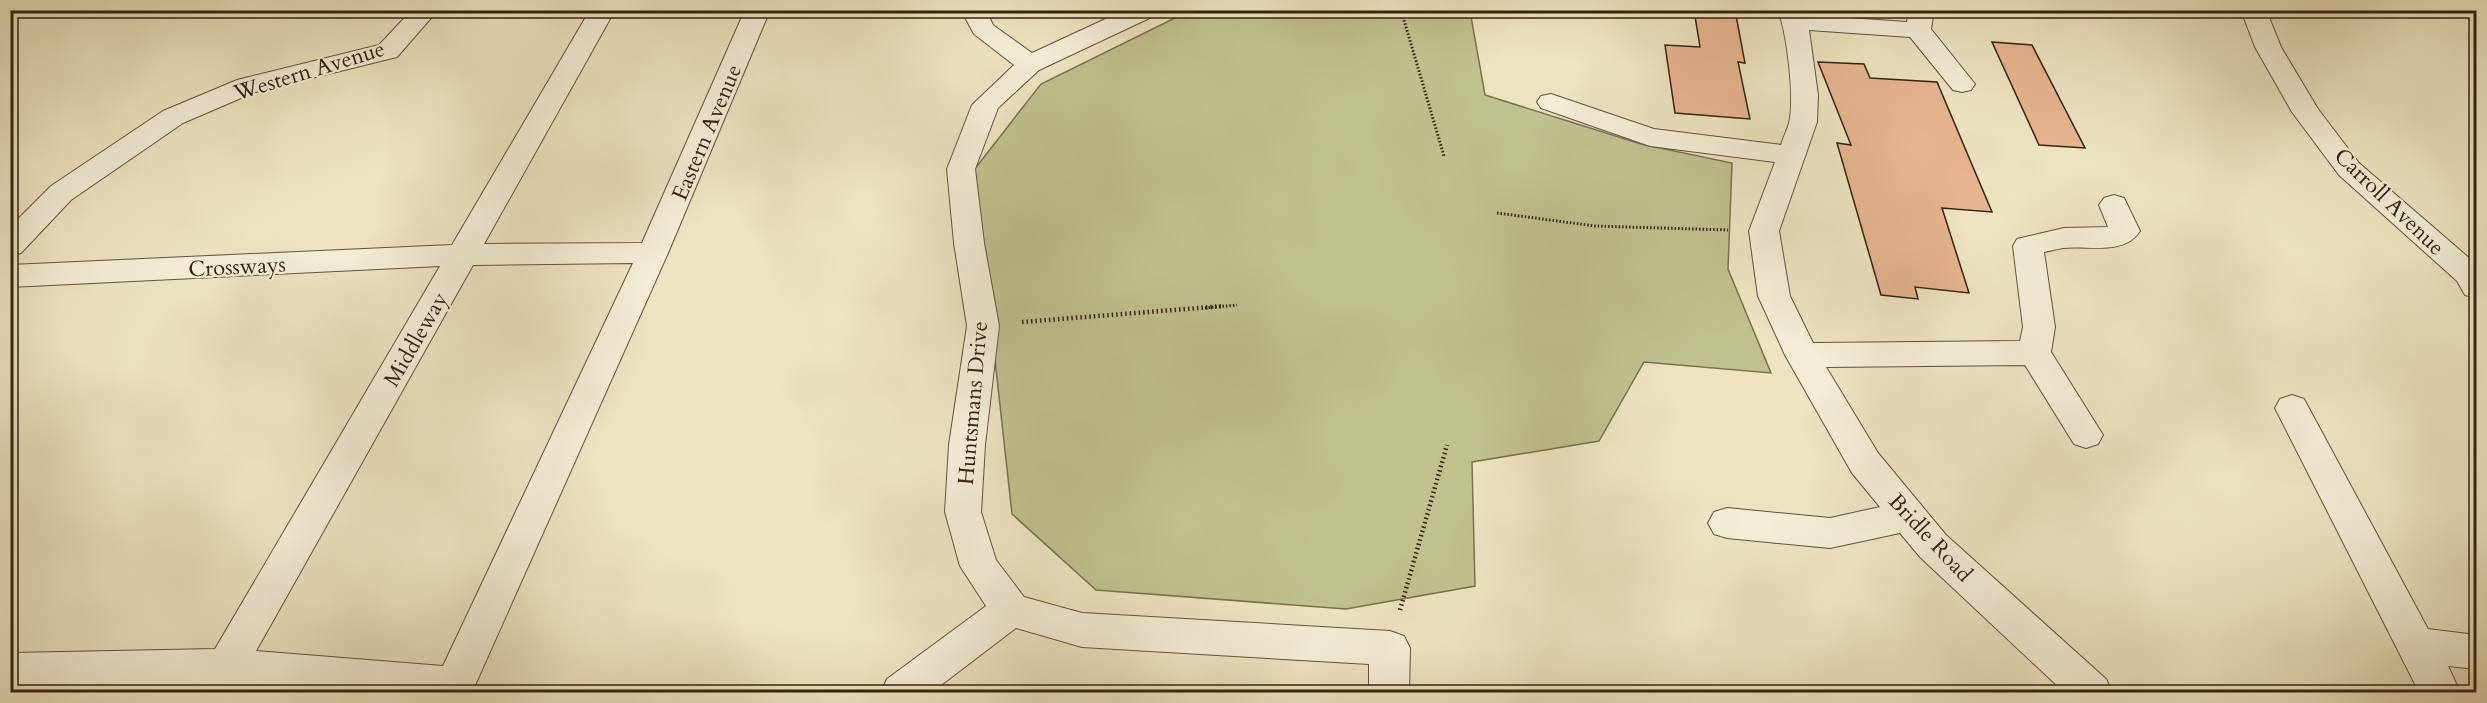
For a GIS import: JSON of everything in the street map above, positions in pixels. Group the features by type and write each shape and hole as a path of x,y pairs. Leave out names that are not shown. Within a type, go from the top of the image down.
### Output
{"street":[{"name":"Western Avenue","path":"10,246 61,193 173,117 246,86 388,51 426,10"},
{"name":"Middleway","path":"220,680 603,10"},
{"name":"Eastern Avenue","path":"453,689 653,253 758,10"},
{"path":"973,10 982,29 1030,64"},
{"name":"Huntsmans Drive","path":"1011,610 980,566 963,512 967,445 983,326 969,243 961,169 986,105 1030,64 1147,10"},
{"name":"Carroll Avenue","path":"2253,10 2268,47 2306,112 2349,168 2468,274 2476,287"},
{"name":"Bridle Road","path":"1962,84 1938,54 1920,20 1793,16 1805,95 1803,122 1764,231 1774,296 1802,355 1865,463 1934,546 2092,693"},
{"path":"1551,102 1650,137 1790,155"},
{"path":"2086,435 2034,353 2039,327 2028,246 2064,238 2115,237 2125,231 2114,205"},
{"name":"Crossways","path":"10,276 463,255 653,253"},
{"path":"1802,355 2034,353"},
{"path":"2292,408 2440,693"},
{"path":"1727,523 1830,533 1908,516"},
{"path":"901,693 1011,610 1082,630 1390,648 1389,693"},
{"path":"2416,645 2476,652"},
{"path":"10,671 453,689"}],"path":[{"path":"1401,10 1444,156"},
{"path":"1497,213 1595,226 1764,231"},
{"path":"983,326 1237,305"},
{"path":"1390,648 1447,445"}],"green space":[{"path":"1189,11 1470,11 1485,95 1641,144 1732,163 1728,269 1771,373 1644,362 1599,441 1472,462 1475,586 1346,609 1096,590 1012,514 974,170 1041,84"}],"building":[{"path":"1694,10 1735,10 1745,63 1738,62 1750,119 1675,113 1665,45 1700,47"},
{"path":"1992,42 2032,45 2085,148 2039,145"},
{"path":"1818,62 1864,64 1870,78 1937,82 1992,212 1942,208 1969,293 1915,287 1918,299 1881,295 1837,143 1851,145"}]}
